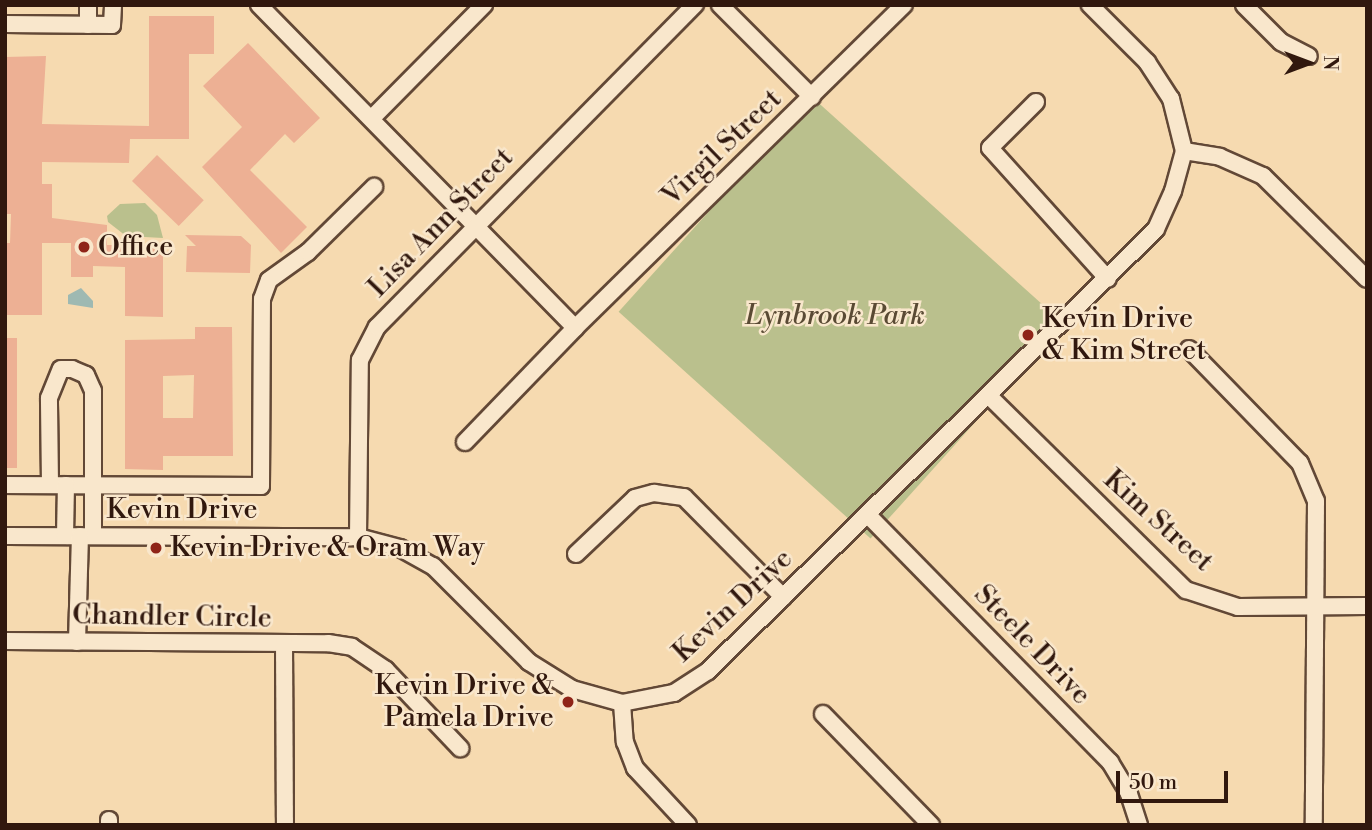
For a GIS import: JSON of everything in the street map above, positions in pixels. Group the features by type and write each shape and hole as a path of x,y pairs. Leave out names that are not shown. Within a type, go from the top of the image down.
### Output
{"street":[{"path":"88,5 88,25"},
{"path":"5,24 113,25 113,5"},
{"path":"259,5 373,117 473,227 575,328"},
{"path":"373,117 485,5"},
{"name":"Lisa Ann Street","path":"358,537 360,360 377,327 695,5"},
{"path":"720,5 812,97"},
{"name":"Virgil Street","path":"465,442 575,328 904,5"},
{"name":"Kevin Drive","path":"5,536 358,537 400,548 433,566 529,662 572,689 622,703 674,693 708,671 990,397 1156,229 1173,191 1184,151 1171,99 1147,62 1090,5"},
{"path":"1244,5 1281,42 1309,56"},
{"path":"1036,102 990,148 1108,279"},
{"path":"1184,151 1220,157 1263,176 1367,279"},
{"path":"5,485 261,486 262,299 269,280 308,252 374,187"},
{"path":"1189,349 1300,463 1316,501 1314,825"},
{"path":"77,642 79,536 72,485 49,398 61,369 86,374 93,391 72,485 79,536"},
{"name":"Kim Street","path":"990,397 1186,590 1238,607 1367,606"},
{"path":"576,554 635,498 654,493 684,497 783,597"},
{"name":"Steele Drive","path":"868,515 1110,762 1129,794 1139,825"},
{"name":"Chandler Circle","path":"5,641 284,643 285,825"},
{"path":"284,643 352,648 386,670 460,748"},
{"path":"622,703 625,742 635,768 688,825"},
{"path":"823,714 932,825"}],"green space":[{"name":"Lynbrook Park","path":"812,97 1064,324 871,539 619,312"},
{"path":"145,203 157,215 163,238 126,236 108,222 107,216 120,204"}],"water":[{"path":"81,288 93,301 93,308 68,304 68,295"}],"building":[{"path":"149,16 214,16 214,54 189,54 189,139 130,139 129,163 42,162 42,184 52,184 52,218 107,225 107,245 163,245 163,317 125,316 125,267 93,266 93,277 71,277 71,243 42,243 42,315 5,315 5,243 10,243 11,214 5,214 5,57 46,56 42,124 149,126"},
{"path":"248,43 320,118 294,143 285,134 250,170 307,227 281,253 202,167 242,127 203,86"},
{"path":"157,155 204,200 179,226 132,181"},
{"path":"185,235 241,236 251,245 250,273 186,272 187,246 196,246"},
{"path":"195,327 232,327 233,456 163,456 163,470 125,469 125,340 195,339","holes":["194,375 193,418 163,418 163,376"]},
{"path":"5,338 17,338 17,468 5,468"}],"place":[{"name":"Office","path":"84,247"},
{"name":"Kevin Drive & Kim Street","path":"1028,335"},
{"name":"Kevin Drive & Oram Way","path":"156,548"},
{"name":"Kevin Drive & Pamela Drive","path":"568,702"}]}
